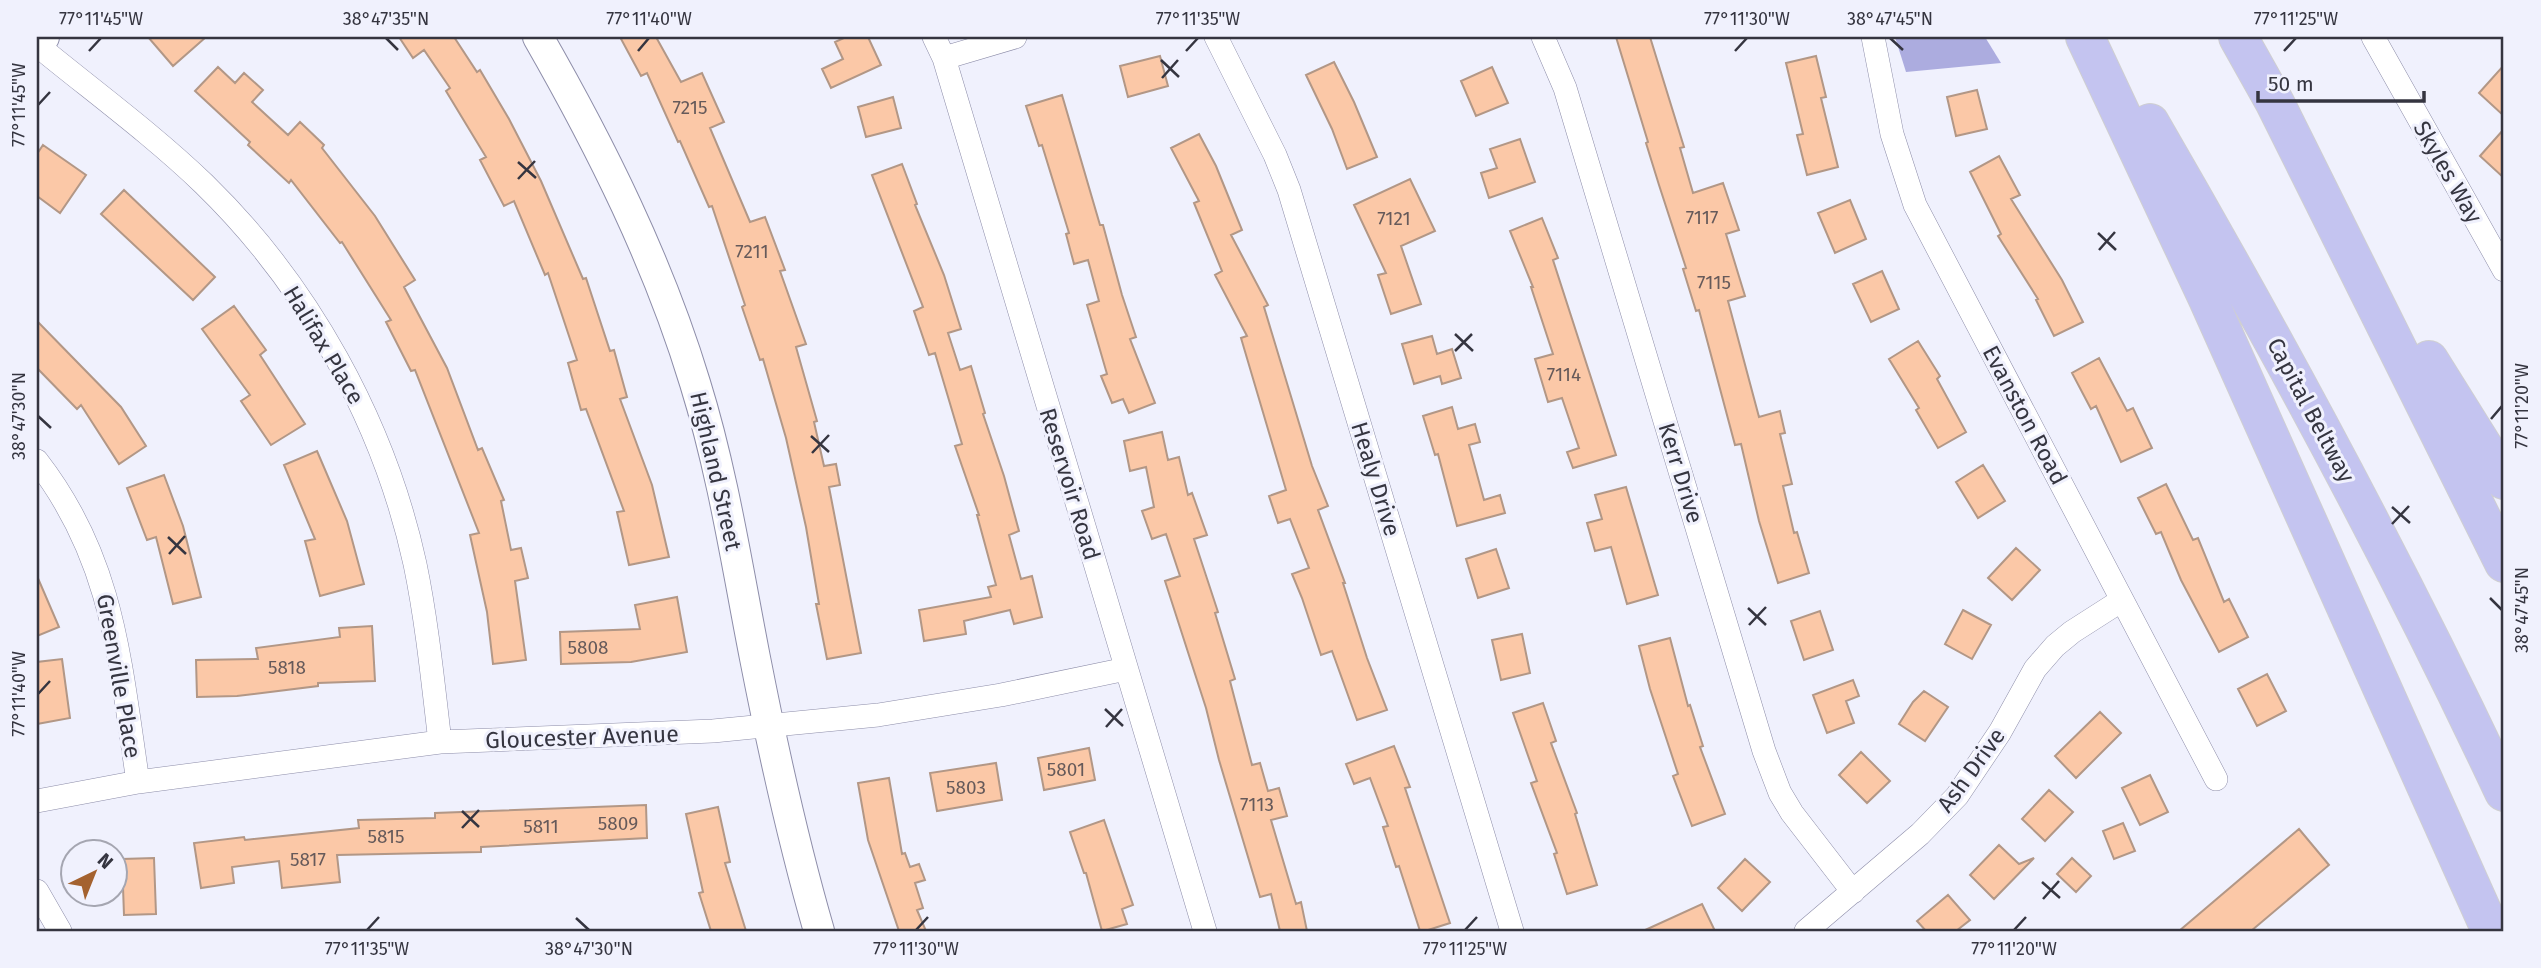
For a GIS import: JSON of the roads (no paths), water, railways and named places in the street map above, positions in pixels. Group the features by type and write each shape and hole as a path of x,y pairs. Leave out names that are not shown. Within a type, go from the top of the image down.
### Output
{"highway":[{"path":"2085,37 2207,297 2491,931"},
{"name":"Capital Beltway","path":"2100,37 2204,216 2334,451 2454,685 2504,792"},
{"path":"2238,37 2339,215 2504,480"},
{"path":"2275,103 2504,563"}],"street":[{"path":"37,44 44,37"},
{"name":"Highland Street","path":"538,37 586,124 642,240 671,311 696,384 723,485 790,822 819,931"},
{"name":"Reservoir Road","path":"934,37 944,58 1205,931"},
{"path":"944,58 1015,37"},
{"name":"Healy Drive","path":"1216,37 1275,155 1289,190 1512,931"},
{"name":"Kerr Drive","path":"1543,37 1565,88 1764,751 1780,793 1792,813 1853,892"},
{"name":"Evanston Road","path":"1873,37 1892,134 1915,205 2217,779"},
{"name":"Skyles Way","path":"2373,37 2504,270"},
{"name":"Halifax Place","path":"37,44 173,155 220,201 288,283 333,353 368,422 401,510 415,564 440,742"},
{"name":"Greenville Place","path":"37,461 89,549 105,591 116,634 138,782"},
{"name":"Ash Drive","path":"1806,931 1920,834 1956,796 2000,732 2031,676 2055,646 2071,632 2122,600"},
{"name":"Gloucester Avenue","path":"37,801 138,782 440,742 700,732 892,713 1001,695 1126,668"},
{"path":"37,891 60,931"}]}
